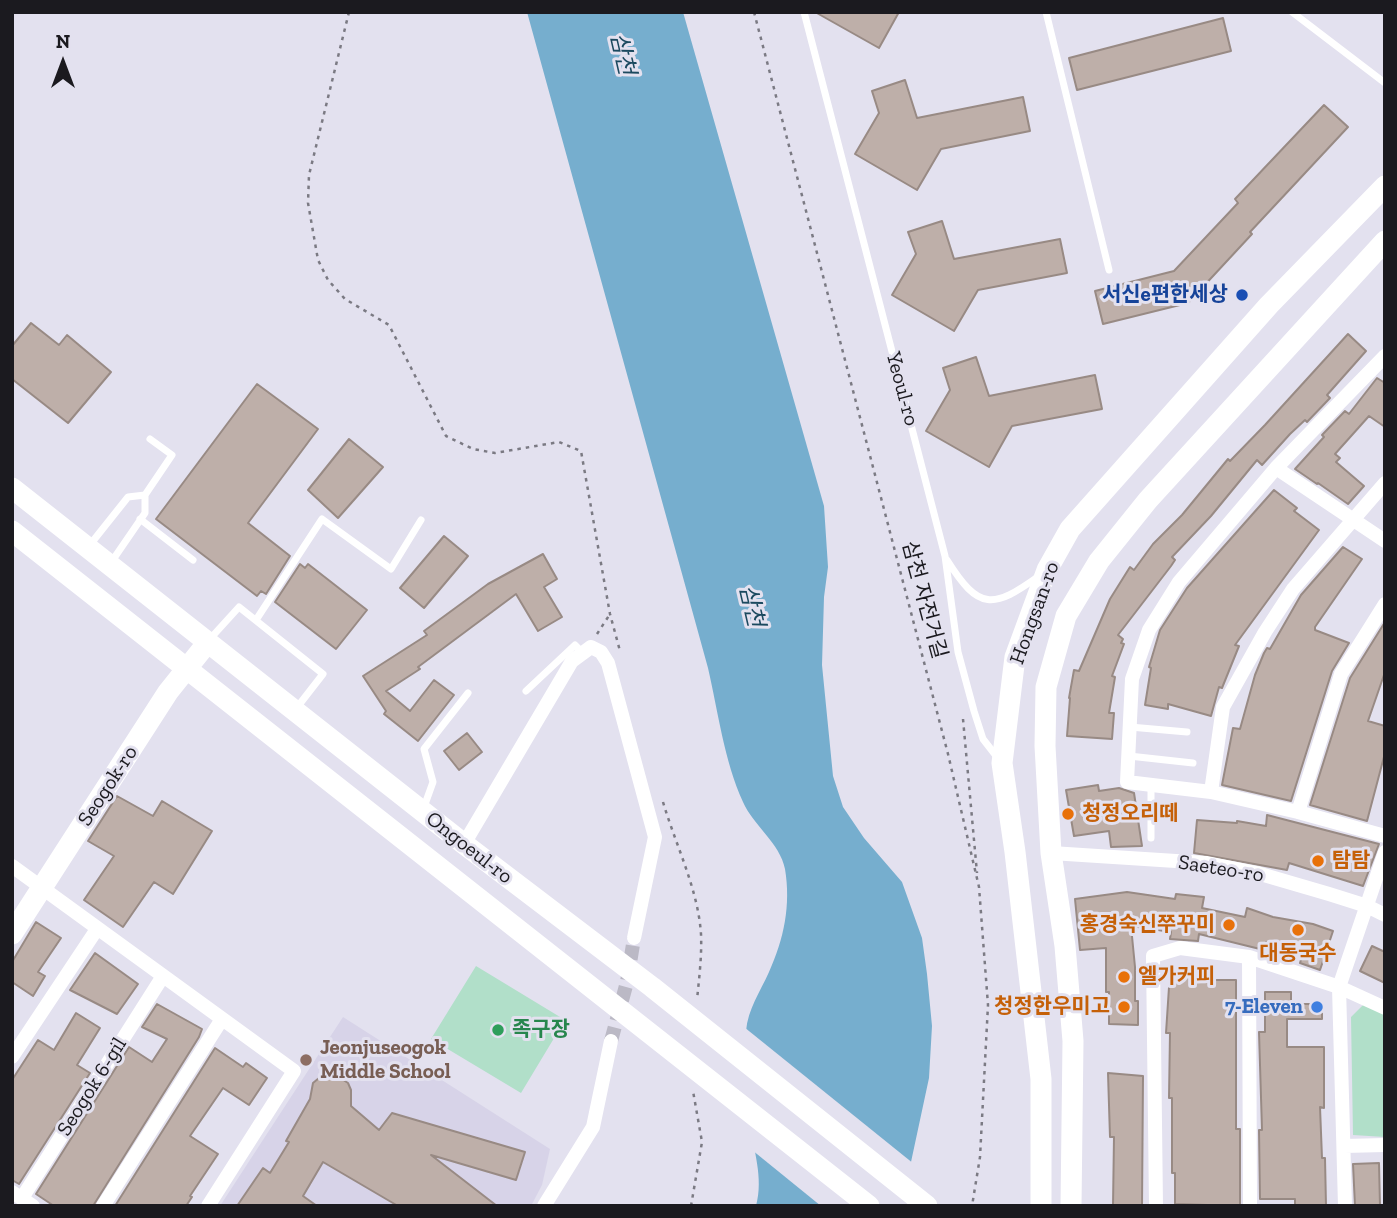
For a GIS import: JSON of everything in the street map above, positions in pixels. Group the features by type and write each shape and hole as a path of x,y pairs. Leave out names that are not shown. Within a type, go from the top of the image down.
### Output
{"street":[{"name":"Hongsan-ro","path":"1040,1204 1041,1079 1002,762 1015,657 1047,570 1070,530 1269,305 1385,186"},
{"name":"Hongsan-ro","path":"1071,1206 1073,1041 1065,946 1051,853 1045,746 1046,687 1066,617 1099,561 1149,500 1385,242"},
{"path":"1385,356 1276,468 1179,582 1149,630 1132,679 1127,782 1211,792 1385,836"},
{"path":"1276,468 1385,541"},
{"path":"1211,792 1223,707 1265,632 1293,589 1385,483"},
{"name":"Ongoeul-ro","path":"12,488 464,844 652,987 927,1206"},
{"name":"Ongoeul-ro","path":"12,531 869,1206"},
{"path":"1298,812 1341,674 1385,604"},
{"name":"Seogok-ro","path":"12,934 168,692 208,642"},
{"path":"464,844 572,661 591,650 608,663 655,837 634,938"},
{"path":"1345,1206 1339,987 1385,852"},
{"name":"Saeteo-ro","path":"1051,853 1207,863 1257,873 1367,906 1385,915"},
{"path":"12,866 294,1071 208,1206"},
{"path":"527,935 546,907"},
{"path":"12,1057 97,929"},
{"path":"1156,1206 1153,956 1181,948 1249,957 1339,987 1385,1008"},
{"path":"1249,957 1250,1206"},
{"name":"Seogok 6-gil","path":"22,1199 163,976"},
{"path":"103,1206 222,1019"},
{"path":"544,1206 593,1128 611,1041"},
{"path":"1344,1146 1385,1145"}],"lane":[{"name":"Yeoul-ro","path":"804,12 945,556 958,652 983,739 1002,762"},
{"path":"1046,12 1109,270"},
{"path":"1292,12 1385,82"},
{"path":"109,564 145,513 145,495 172,455 150,439"},
{"path":"88,548 128,497 145,495"},
{"path":"140,519 193,560"},
{"path":"256,620 322,520 391,569 421,520"},
{"path":"945,556 960,580 974,594 992,601 1009,597 1047,570"},
{"path":"208,642 239,607 256,620 323,674 295,711"},
{"path":"526,691 575,645 591,650"},
{"path":"422,811 433,782 424,749 468,693"},
{"path":"1130,727 1187,732"},
{"path":"1129,756 1193,762"},
{"path":"1151,785 1151,838"}],"path":[{"path":"348,12 309,175 308,203 318,260 328,280 345,299 389,325 446,436 473,449 495,453 559,442 581,451 610,614 621,653"},
{"name":"삼천 자전거길","path":"754,12 948,754 979,887 988,1005 980,1157 972,1206"},
{"path":"591,650 610,614"},
{"path":"962,713 979,887"},
{"path":"662,796 693,889 701,934 697,1002"},
{"path":"691,1206 702,1142 693,1097 693,1083"}],"shaded area":[{"path":"343,1017 550,1149 542,1185 531,1206 220,1206"}],"green space":[{"name":"족구장","path":"476,966 565,1020 521,1093 431,1039"},
{"path":"1364,1004 1385,1015 1385,1137 1353,1135 1351,1017"}],"water":[{"name":"삼천","path":"527,12 683,12 824,506 828,567 824,597 822,665 833,776 843,807 864,838 902,882 922,938 932,1026 929,1078 911,1162 892,1206 756,1206 759,1185 750,1122 746,1031 752,1008 774,960 782,934 787,909 785,869 778,851 747,810 736,786 708,668"}],"pier":[{"path":"744,1027 914,1164 897,1206 821,1206 752,1150 746,1124 742,1075"}],"building":[{"path":"815,12 899,12 879,48"},
{"path":"1223,18 1231,51 1077,90 1069,58"},
{"path":"905,80 917,118 1023,97 1030,131 941,149 917,190 855,154 879,113 872,91"},
{"path":"1324,105 1348,127 1188,303 1103,324 1095,291 1174,271 1238,203 1235,199"},
{"path":"942,221 954,259 1060,239 1067,273 978,290 954,331 892,295 916,254 908,232"},
{"path":"31,323 59,345 67,335 111,372 68,423 12,379 12,346"},
{"path":"1348,334 1366,351 1327,395 1330,398 1307,422 1305,420 1290,434 1262,465 1257,460 1211,516 1172,557 1175,560 1171,566 1118,635 1124,644 1112,676 1115,677 1109,713 1114,713 1112,739 1067,736 1074,670 1079,671 1110,599 1130,567 1134,570 1153,544 1182,515 1228,459 1230,461 1265,425"},
{"path":"976,357 989,396 1095,375 1102,409 1012,426 989,467 926,431 950,390 943,368"},
{"path":"1377,378 1385,383 1385,427 1369,416 1335,454 1340,458 1336,462 1364,486 1348,504 1295,469 1345,411 1349,414"},
{"path":"257,384 318,429 248,523 290,556 266,594 261,591 257,596 156,519"},
{"path":"349,439 383,467 338,518 308,490"},
{"path":"1274,490 1297,508 1294,511 1319,530 1235,645 1239,646 1222,688 1219,687 1211,716 1168,704 1168,709 1145,705 1149,667 1160,630 1187,588"},
{"path":"444,536 468,556 424,608 400,588"},
{"path":"1343,547 1362,559 1315,630 1349,643 1332,671 1291,801 1222,785 1233,728 1240,729 1264,653 1267,648 1270,649 1301,595"},
{"path":"543,554 557,579 544,587 562,617 538,631 516,594 418,667 420,669 386,691 410,711 434,680 454,695 418,741 384,714 386,711 363,676 427,635 424,631 488,584"},
{"path":"300,564 305,568 308,564 367,610 336,649 275,602"},
{"path":"1385,622 1385,672 1368,721 1385,726 1385,753 1367,821 1310,805 1350,678"},
{"path":"467,733 482,752 459,770 444,751"},
{"path":"1098,785 1099,791 1119,788 1134,793 1142,846 1111,847 1109,831 1074,836 1066,790"},
{"path":"117,796 153,816 162,801 212,831 173,894 154,882 123,927 84,900 114,856 88,841"},
{"path":"1267,815 1379,844 1363,886 1289,863 1287,870 1194,853 1197,820 1237,821 1266,826"},
{"path":"1127,892 1175,899 1176,894 1204,897 1202,908 1245,917 1247,908 1333,931 1320,970 1300,963 1304,950 1266,942 1264,950 1199,934 1198,941 1170,939 1171,932 1131,926 1138,1025 1109,1024 1106,948 1080,950 1075,899"},
{"path":"36,922 61,938 38,972 45,976 33,996 12,982 12,962"},
{"path":"1372,946 1385,952 1385,983 1360,971"},
{"path":"95,953 138,984 117,1014 70,990"},
{"path":"1170,972 1196,973 1196,980 1236,980 1236,1129 1240,1129 1240,1206 1175,1204 1175,1173 1172,1173 1172,1098 1169,1098 1170,1033 1166,1033"},
{"path":"1265,992 1291,992 1291,1004 1322,1004 1322,1019 1287,1019 1287,1047 1324,1047 1324,1108 1320,1107 1326,1206 1295,1206 1295,1199 1260,1199 1259,1130 1262,1130 1259,1032 1265,1032"},
{"path":"157,1004 202,1029 199,1037 93,1206 54,1206 36,1194 129,1047 152,1062 167,1039 142,1027"},
{"path":"76,1013 100,1028 77,1065 90,1073 19,1184 12,1180 12,1080 38,1040 54,1050"},
{"path":"215,1048 243,1067 246,1063 267,1078 249,1105 223,1088 190,1136 218,1154 190,1196 192,1197 186,1206 115,1206"},
{"path":"1108,1073 1143,1076 1142,1206 1113,1206 1114,1137 1110,1137"},
{"path":"334,1074 348,1083 351,1106 379,1130 392,1113 525,1152 516,1180 431,1155 497,1206 398,1206 323,1162 303,1196 317,1206 237,1206 263,1168 270,1173 310,1099 313,1083 319,1078"},
{"path":"1379,1163 1380,1206 1355,1206 1353,1164"}],"tunnel":[{"path":"611,1041 627,982 634,938"}],"place":[{"name":"서신e편한세상","path":"1242,295"},
{"name":"청정오리떼","path":"1068,814"},
{"name":"탐탐","path":"1318,861"},
{"name":"홍경숙신쭈꾸미","path":"1229,925"},
{"name":"대동국수","path":"1298,930"},
{"name":"엘가커피","path":"1124,977"},
{"name":"청정한우미고","path":"1124,1007"},
{"name":"7-Eleven","path":"1317,1007"},
{"name":"족구장","path":"498,1030"},
{"name":"Jeonjuseogok Middle School","path":"306,1060"}]}
